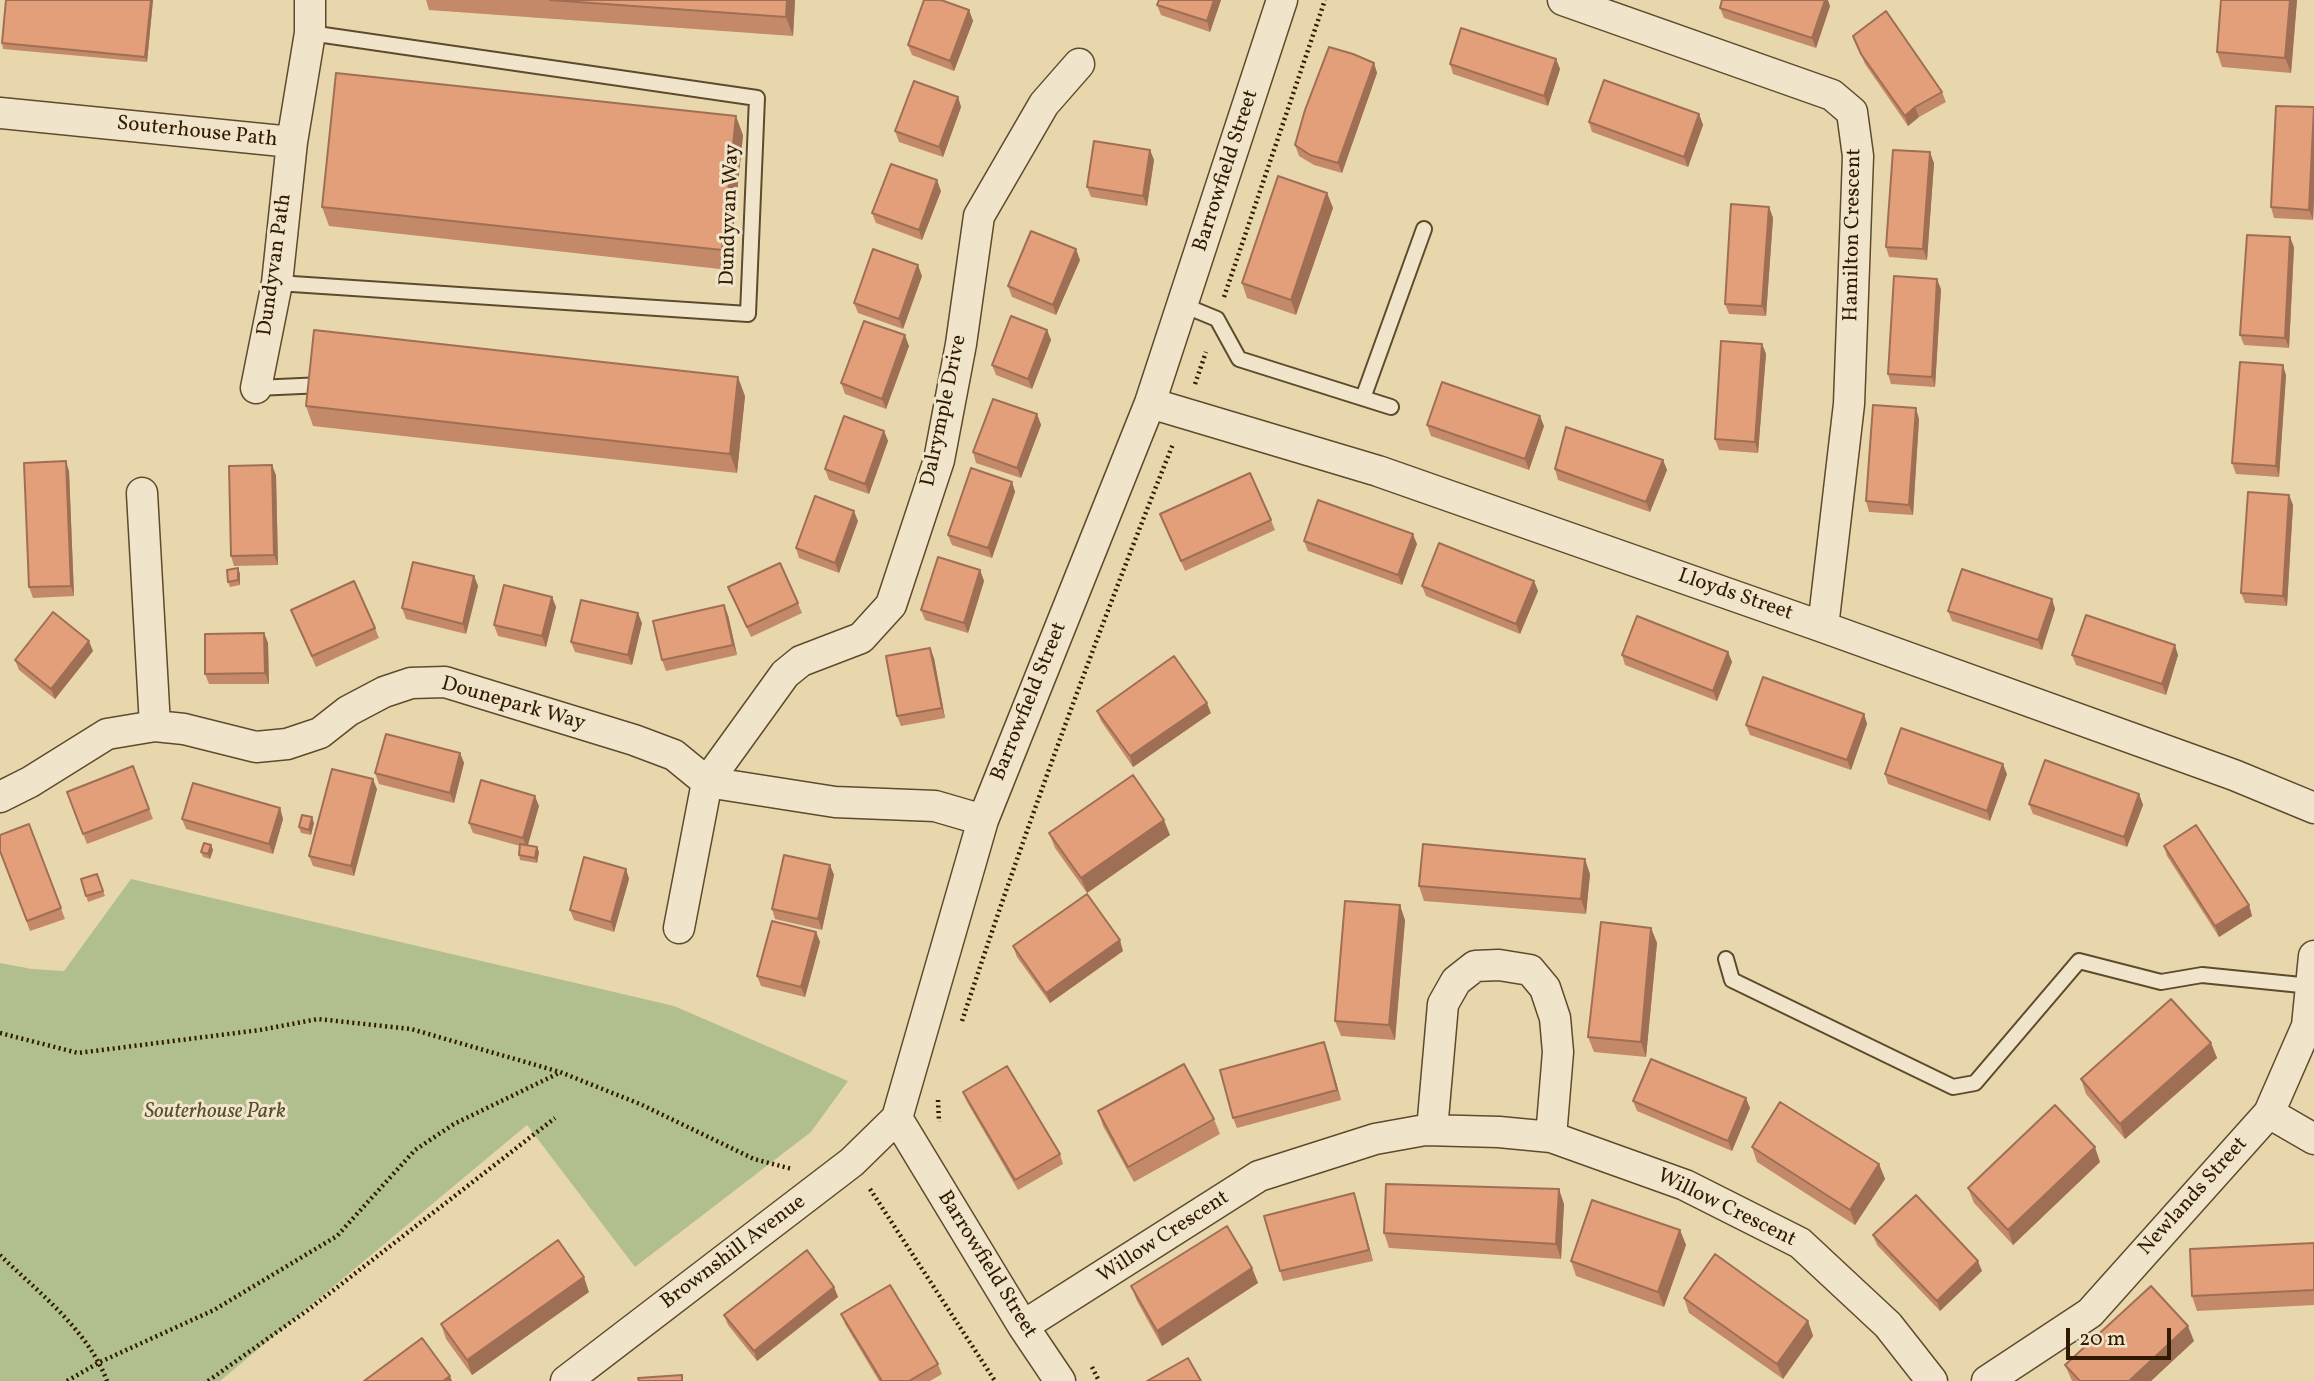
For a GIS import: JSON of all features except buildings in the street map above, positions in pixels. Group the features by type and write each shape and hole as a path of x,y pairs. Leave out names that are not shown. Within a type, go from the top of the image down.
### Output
{"street":[{"name":"Souterhouse Path","path":"0,113 292,142 310,33 310,0"},
{"name":"Barrowfield Street","path":"1060,1381 1023,1326 897,1118 983,820 1150,403 1282,0"},
{"name":"Hamilton Crescent","path":"1563,0 1832,95 1852,112 1858,156 1849,404 1823,627"},
{"name":"Dalrymple Drive","path":"707,782 785,674 801,661 861,638 891,605 939,460 961,344 979,216 1044,104 1079,64"},
{"name":"Dundyvan Path","path":"256,388 277,283 292,142"},
{"name":"Lloyds Street","path":"1150,403 1378,471 1823,627 2234,775 2314,807"},
{"path":"142,493 155,726"},
{"name":"Dounepark Way","path":"0,797 30,782 107,734 155,726 184,729 256,747 287,744 320,733 348,711 384,692 411,683 445,682 674,755 707,782"},
{"path":"679,929 707,782 835,802 935,806 983,820"},
{"name":"Newlands Street","path":"1987,1381 2090,1312 2269,1113 2307,1026 2314,956"},
{"path":"1432,1130 1443,1004 1456,981 1475,966 1499,965 1530,970 1545,988 1555,1018 1558,1052 1551,1137"},
{"path":"2269,1113 2314,1139"},
{"name":"Brownshill Avenue","path":"566,1381 841,1170 897,1118"},
{"name":"Willow Crescent","path":"1023,1326 1259,1176 1375,1139 1432,1130 1551,1137 1685,1185 1800,1243 1888,1325 1932,1381"}],"lane":[{"name":"Dundyvan Way","path":"277,283 748,314 757,98 310,33"},
{"path":"1363,398 1424,229"},
{"path":"1183,305 1217,319 1239,359 1391,407"},
{"path":"256,388 323,385"},
{"path":"1726,960 1732,980 1954,1087 1975,1083 2079,961 2161,982 2202,975 2311,986"}],"path":[{"path":"962,1021 1072,710 1185,414 1325,0"},
{"path":"0,1033 78,1053 260,1030 318,1019 411,1029 560,1072 640,1104 754,1159 841,1170 897,1227 995,1381"},
{"path":"67,1381 100,1362 214,1310 337,1236 415,1150 454,1124 560,1072"},
{"path":"937,1097 939,1123"},
{"path":"208,1381 308,1310 555,1118"},
{"path":"0,1255 66,1319 100,1362 107,1381"},
{"path":"1087,1360 1099,1381"}],"green space":[{"name":"Souterhouse Park","path":"131,879 674,1006 848,1081 811,1132 635,1267 527,1125 220,1381 0,1381 0,963 64,971"}]}
